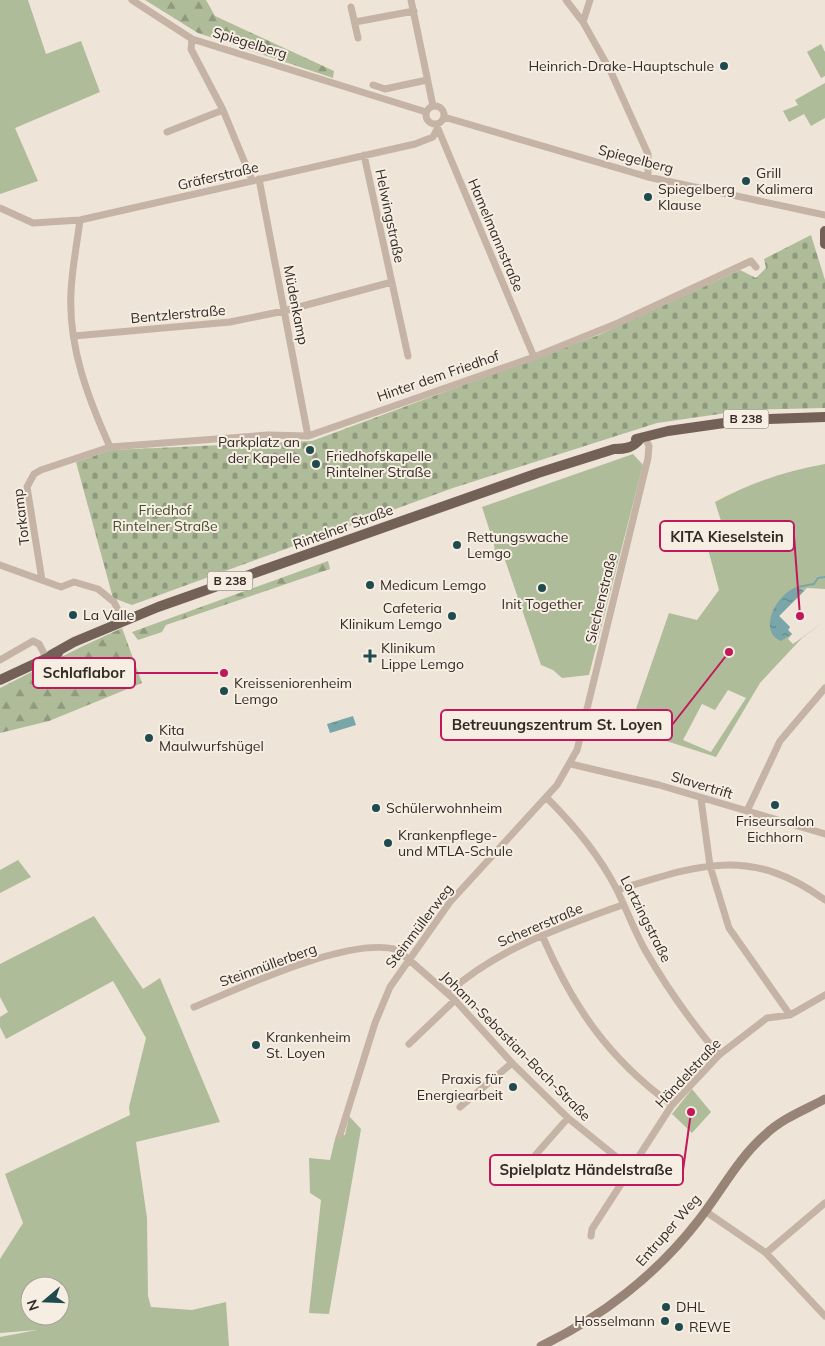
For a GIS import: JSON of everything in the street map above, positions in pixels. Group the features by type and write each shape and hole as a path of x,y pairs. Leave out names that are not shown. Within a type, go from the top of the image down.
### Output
{"main road":[{"name":"Rintelner Straße","path":"0,680 70,648 84,638 123,620 466,498 614,449 636,445 642,438 698,426 761,418 825,417"},
{"name":"Entruper Weg","path":"541,1346 576,1328 617,1300 667,1256 705,1212 751,1148 781,1122 825,1099"}],"street":[{"name":"Spiegelberg","path":"132,0 192,38 426,112"},
{"path":"411,0 433,106"},
{"path":"566,0 583,22 604,58 648,154 648,177"},
{"path":"583,22 590,0"},
{"path":"351,7 358,38"},
{"path":"355,22 414,12"},
{"name":"Müdenkamp","path":"192,38 191,49 223,110 256,180 308,436"},
{"path":"373,85 385,89 427,80"},
{"path":"433,106 440,108 444,117 436,127 428,121 426,112 433,106"},
{"path":"167,132 223,110"},
{"name":"Spiegelberg","path":"444,117 648,177 825,214"},
{"name":"Gräferstraße","path":"0,208 33,223 80,220 415,144 432,137 436,127"},
{"name":"Hamelmannstraße","path":"436,127 534,356"},
{"name":"Helwingstraße","path":"364,155 408,356"},
{"path":"80,220 71,294 74,336 87,396 110,447"},
{"name":"Hinter dem Friedhof","path":"110,447 268,435 308,436 534,356 618,323 750,262 756,267"},
{"name":"Helwingstraße","path":"284,311 392,282"},
{"name":"Bentzlerstraße","path":"74,336 230,322 284,311"},
{"name":"Siechenstraße","path":"571,764 577,750 644,477 649,446 642,438"},
{"name":"Torkamp","path":"42,580 28,494 30,479 41,470 110,447"},
{"path":"0,565 61,586 74,582 98,589 114,602 123,620"},
{"path":"0,660 33,641 39,644 49,656"},
{"path":"747,811 780,741 825,688"},
{"name":"Steinmüllerweg","path":"340,1135 375,1022 390,987 450,902 547,798 571,764"},
{"name":"Slavertrift","path":"571,764 659,785 825,834"},
{"name":"Lortzingstraße","path":"547,798 578,830 617,890 622,905 670,991 687,1017 719,1055"},
{"path":"701,798 710,866 729,928 790,1016"},
{"path":"617,890 686,870 710,866 744,864 779,874 802,884 825,900"},
{"name":"Schererstraße","path":"448,993 467,976 514,947 622,905"},
{"path":"542,935 560,976 587,1022 633,1074 672,1105"},
{"name":"Steinmüllerberg","path":"194,1008 309,961 365,948 388,947 398,950 409,960"},
{"name":"Johann-Sebastian-Bach-Straße","path":"409,960 448,993 512,1063 568,1118 630,1168"},
{"name":"Händelstraße","path":"591,1236 592,1229 672,1105 719,1055 767,1018 790,1016 825,995"},
{"path":"409,1044 455,1000"},
{"path":"460,1108 512,1063"},
{"path":"523,1169 568,1118"},
{"path":"766,1253 825,1203"},
{"path":"705,1212 766,1253 825,1316"}],"green space":[{"path":"0,0 28,0 46,54 81,41 100,92 15,128 38,181 0,194"},
{"path":"145,0 206,0 215,16 334,71 333,78 198,33"},
{"path":"821,44 825,52 825,76 821,78 807,52"},
{"path":"825,83 825,118 811,126 804,114 789,122 783,111 798,105 795,100"},
{"name":"Friedhof Rintelner Straße","path":"811,235 825,280 825,408 747,410 657,423 453,488 132,605 113,598 76,462 111,450 312,441 599,335 740,270 756,278 766,268 764,259"},
{"path":"633,454 643,465 589,675 562,678 553,670 541,665 504,557 495,553 482,507"},
{"path":"825,464 825,589 807,588 779,616 790,627 788,630 792,634 788,639 793,644 825,621 802,638 760,683 716,757 629,729 669,613 697,620 719,590 708,549 728,543 715,502 755,483","holes":["728,690 746,698 711,752 683,740 702,704 715,710"]},
{"path":"328,561 330,569 166,625 162,632 138,640 132,632"},
{"path":"122,628 142,683 49,721 0,733 0,688"},
{"path":"18,860 31,877 0,893 0,870"},
{"path":"94,916 143,989 160,978 220,1122 136,1142 147,1218 148,1296 151,1307 192,1310 226,1302 229,1346 0,1346 0,1337 37,1330 0,1333 0,1259 23,1223 5,1174 130,1115 129,1107 146,1038 113,981 6,1039 0,1027 0,1017 8,1012 0,997 0,964"},
{"path":"692,1089 711,1112 692,1133 672,1114"},
{"path":"349,1116 361,1129 329,1314 309,1313 321,1200 310,1193 309,1158 330,1160 336,1135 345,1135"}],"water":[{"path":"797,587 804,591 779,616 790,627 788,630 792,634 781,641 774,636 770,629 772,612 783,596"},
{"path":"353,716 356,725 330,733 327,724"}],"waterway":[{"path":"798,587 814,584 818,578 825,577"}],"place":[{"name":"Heinrich-Drake-Hauptschule","path":"724,66"},
{"name":"Grill Kalimera","path":"746,181"},
{"name":"Spiegelberg Klause","path":"648,197"},
{"name":"Parkplatz an der Kapelle","path":"310,450"},
{"name":"Friedhofskapelle Rintelner Straße","path":"316,464"},
{"name":"Rettungswache Lemgo","path":"457,545"},
{"name":"Medicum Lemgo","path":"370,585"},
{"name":"Init Together","path":"542,588"},
{"name":"La Valle","path":"73,615"},
{"name":"Cafeteria Klinikum Lemgo","path":"452,616"},
{"name":"KITA Kieselstein","path":"800,616"},
{"name":"Betreuungszentrum St. Loyen","path":"729,652"},
{"name":"Klinikum Lippe Lemgo","path":"370,656"},
{"name":"Schlaflabor","path":"224,673"},
{"name":"Kreisseniorenheim Lemgo","path":"224,691"},
{"name":"Kita Maulwurfshügel","path":"149,738"},
{"name":"Friseursalon Eichhorn","path":"775,805"},
{"name":"Schülerwohnheim","path":"376,808"},
{"name":"Krankenpflege- und MTLA-Schule","path":"388,843"},
{"name":"Krankenheim St. Loyen","path":"256,1045"},
{"name":"Praxis für Energiearbeit","path":"513,1087"},
{"name":"Spielplatz Händelstraße","path":"691,1112"},
{"name":"DHL","path":"666,1307"},
{"name":"Hosselmann","path":"665,1321"},
{"name":"REWE","path":"679,1327"}]}
